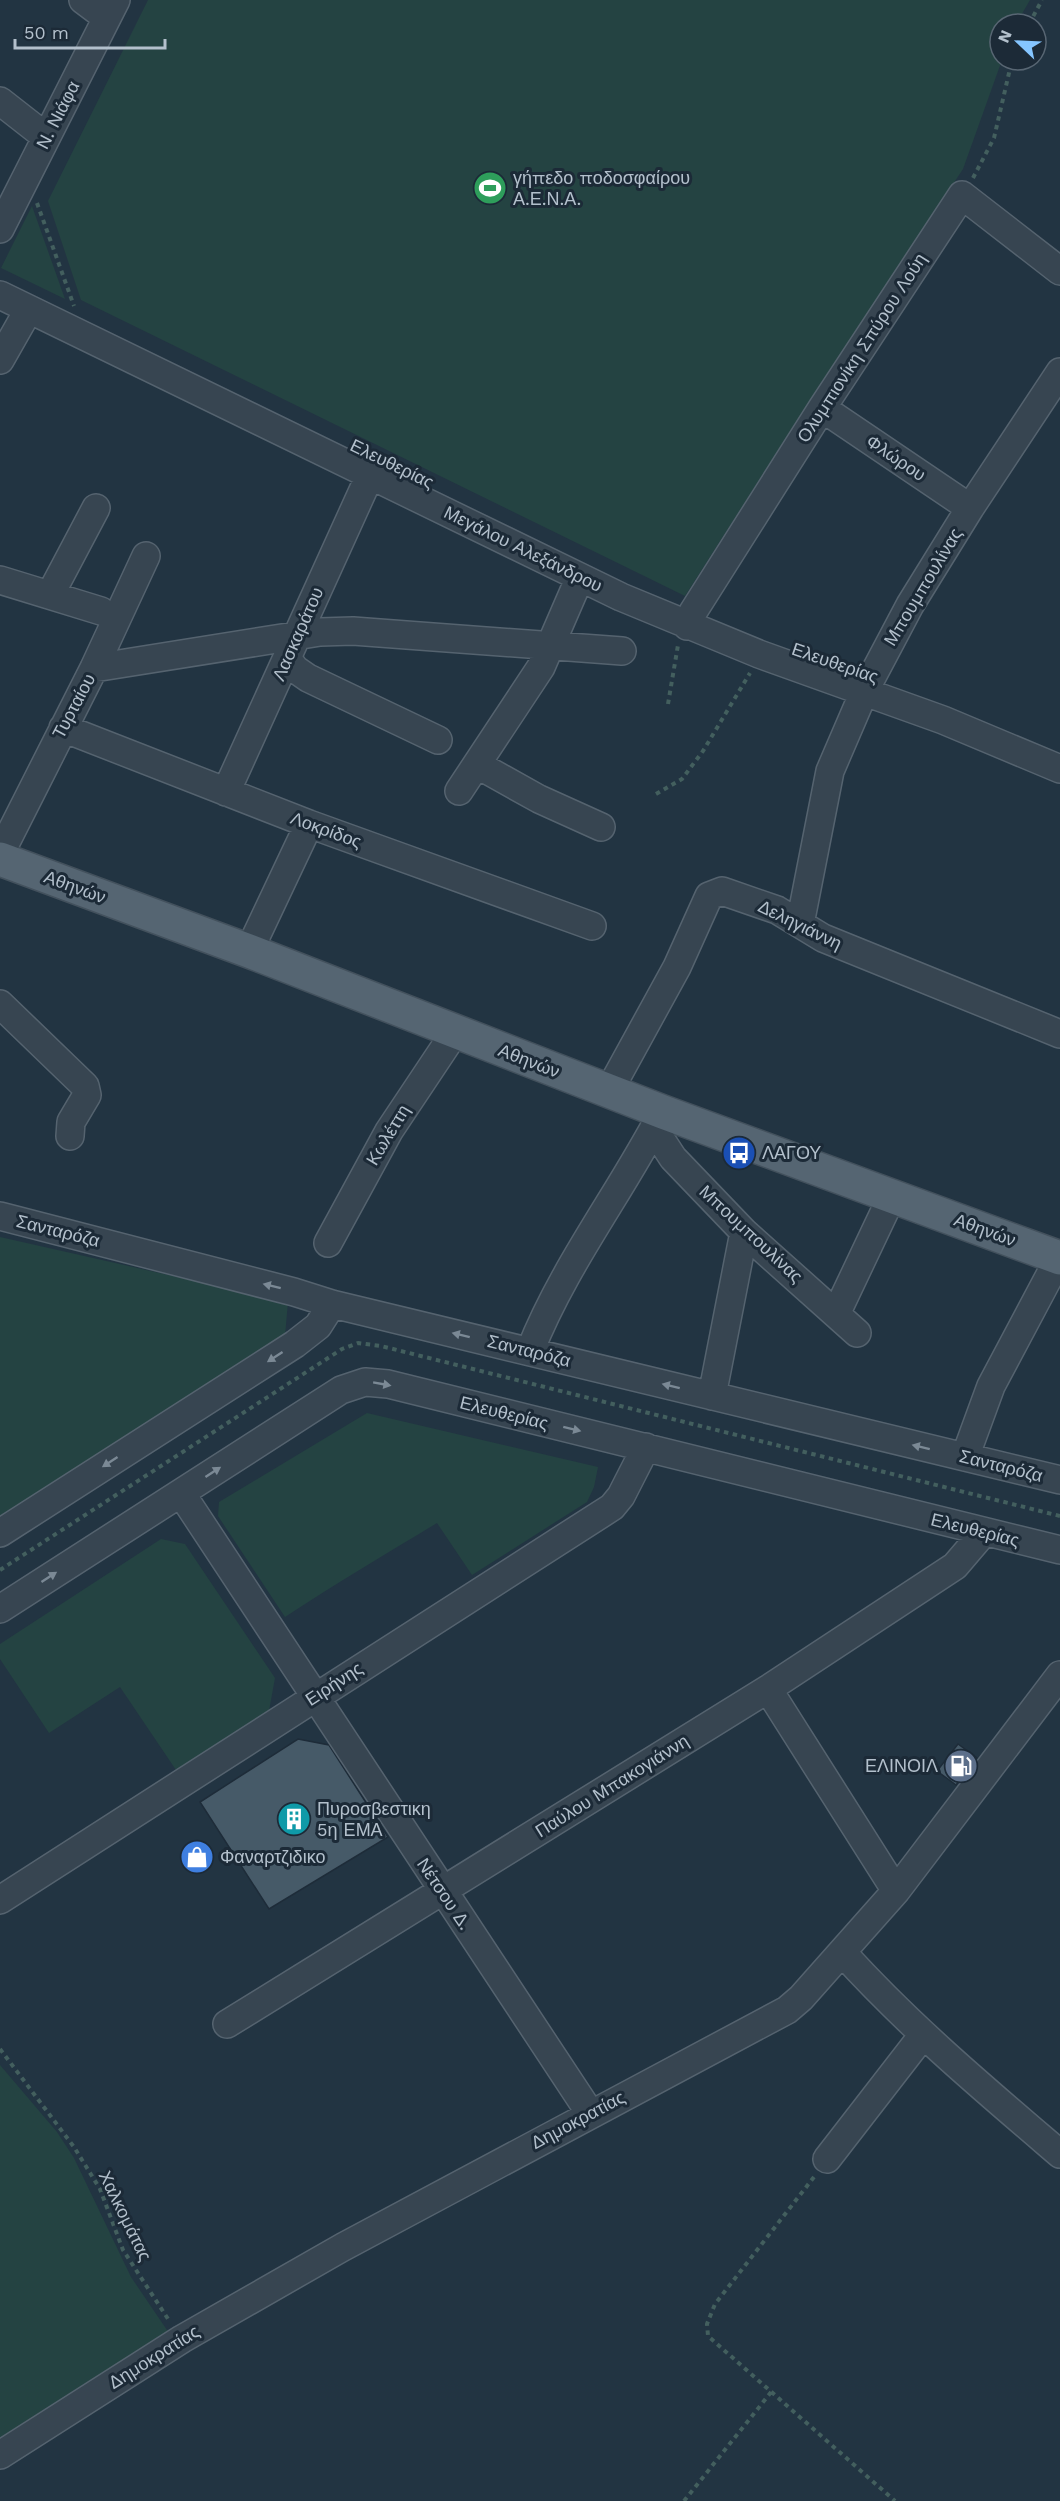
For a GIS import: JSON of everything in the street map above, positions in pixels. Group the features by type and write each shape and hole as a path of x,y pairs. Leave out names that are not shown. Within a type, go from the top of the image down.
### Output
{"main road":[{"name":"Αθηνών","path":"0,859 249,951 609,1091 658,1120 892,1196 1059,1258"}],"street":[{"path":"83,0 111,9"},
{"name":"Ν. Νιάφα","path":"0,230 111,9"},
{"path":"0,101 46,137"},
{"path":"962,195 1060,271"},
{"name":"Ολυμπιονίκη Σπύρου Λούη","path":"687,626 693,612 822,408 962,195"},
{"name":"Μεγάλου Αλεξάνδρου","path":"0,295 580,577 687,626 1060,769"},
{"path":"0,360 29,309"},
{"name":"Μπουμπουλίνας","path":"800,924 830,771 864,692 910,605 969,508 1060,372"},
{"name":"Φλώρου","path":"822,408 969,508"},
{"name":"Λασκαράτου","path":"226,792 370,475"},
{"path":"50,595 96,508"},
{"name":"Τυρταίου","path":"0,854 57,723 94,668 146,556"},
{"path":"459,791 541,667 580,577"},
{"path":"0,580 101,611"},
{"path":"94,668 292,647 353,631 622,651"},
{"path":"57,723 84,664 105,642"},
{"path":"292,647 308,678 438,740"},
{"name":"Λοκρίδος","path":"57,723 309,824 592,926"},
{"path":"478,765 539,799 601,827"},
{"path":"249,951 309,824"},
{"name":"Δεληγιάννη","path":"609,1091 676,967 709,896 722,891 777,910 823,938 1060,1034"},
{"path":"0,1004 85,1086 87,1095 70,1122 70,1136"},
{"name":"Κωλέττη","path":"328,1243 348,1201 389,1131 455,1032"},
{"path":"530,1351 542,1320 601,1214 658,1120"},
{"name":"Μπουμπουλίνας","path":"658,1120 673,1158 744,1232 837,1312 857,1333"},
{"path":"837,1312 892,1196"},
{"name":"Σανταρόζα","path":"0,1216 294,1292 332,1304 1060,1480"},
{"path":"712,1396 744,1232"},
{"path":"965,1457 991,1386 1059,1258"},
{"path":"0,1533 295,1344 318,1326 332,1304"},
{"name":"Ελευθερίας","path":"0,1609 342,1390 365,1382 388,1384 1060,1550"},
{"name":"Ειρήνης","path":"0,1900 612,1507 621,1497 646,1447"},
{"name":"Νέτσου Δ.","path":"181,1493 590,2113"},
{"name":"Παύλου Μπακογιάννη","path":"227,2024 768,1689 955,1566 984,1532"},
{"name":"Δημοκρατίας","path":"0,2455 182,2338 343,2247 590,2113 787,2010 896,1891 1060,1675"},
{"path":"768,1689 896,1891"},
{"path":"842,1952 887,2001 923,2035 1060,2154"},
{"path":"827,2160 923,2035"}],"path":[{"path":"962,195 994,138 1009,72"},
{"path":"19,191 75,309"},
{"path":"668,704 676,650 687,626"},
{"path":"656,794 682,779 703,751 759,654"},
{"name":"Χαλκομάτας","path":"0,2049 74,2147 100,2189 123,2250 182,2338"},
{"path":"827,2160 715,2304 707,2324 708,2336 895,2501"},
{"path":"684,2501 772,2391"}],"green space":[{"path":"148,0 1030,0 1023,12 988,12 988,72 998,72 963,169 685,596 81,300 48,201"},
{"path":"32,206 65,299 1,268"},
{"path":"0,1237 288,1302 285,1336 0,1519"},
{"path":"367,1413 598,1467 594,1487 587,1502 472,1575 437,1523 285,1617 218,1516 219,1502"},
{"path":"161,1539 185,1544 275,1678 269,1711 176,1770 120,1687 49,1733 0,1659 0,1644"},
{"path":"0,2065 57,2132 74,2158 131,2277 169,2333 0,2443"}],"building":[{"name":"Πυροσβεστικη 5η ΕΜΑ","path":"298,1739 329,1745 388,1837 269,1909 200,1802"},
{"path":"958,1744 977,1758 956,1785 937,1771"}],"place":[{"name":"γήπεδο ποδοσφαίρου Α.Ε.Ν.Α.","path":"490,188"},
{"name":"ΛΑΓΟΥ","path":"739,1153"},
{"name":"ΕΛΙΝΟΙΛ","path":"961,1766"},
{"name":"Πυροσβεστικη 5η ΕΜΑ","path":"294,1819"},
{"name":"Φαναρτζιδικο","path":"197,1857"}]}
